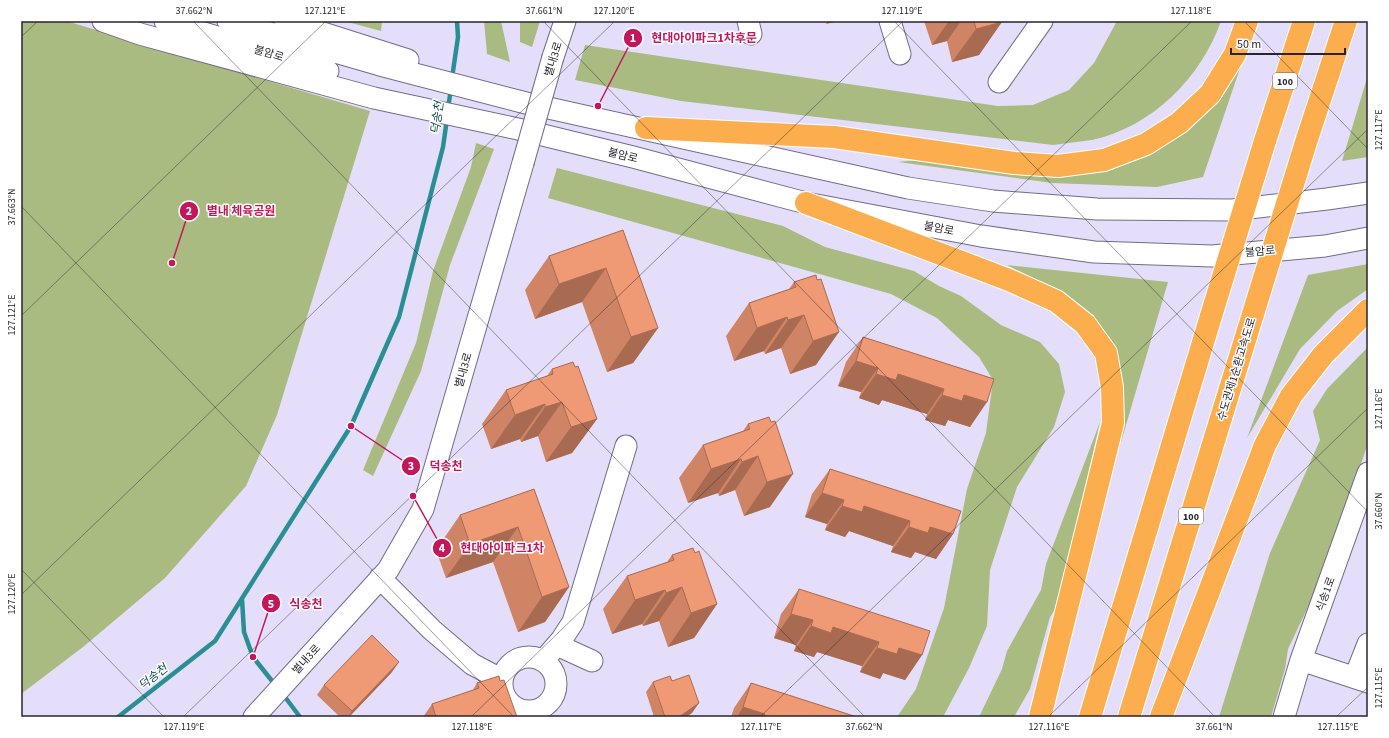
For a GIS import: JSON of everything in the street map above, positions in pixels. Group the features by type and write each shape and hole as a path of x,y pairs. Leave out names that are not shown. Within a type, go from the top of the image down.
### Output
{"highway":[{"path":"646,128 834,137 1014,163 1058,166 1104,160 1146,144 1173,128 1210,94 1235,54 1247,21"},
{"name":"100","path":"1090,717 1211,316 1304,21"},
{"name":"수도권제1순환고속도로","path":"1129,717 1307,139 1346,21"},
{"path":"806,203 1009,280 1056,301 1084,324 1106,353 1112,387 1113,423 1040,717"},
{"path":"1161,717 1265,445 1292,396 1323,355 1368,310"}],"street":[{"path":"103,21 526,103 646,128 815,168 908,188 993,201 1097,209 1232,210 1327,200 1368,192"},
{"name":"불암로","path":"165,21 377,74"},
{"name":"불암로","path":"228,21 377,74 518,129 806,203 981,236 1094,252 1212,256 1325,246 1368,238"},
{"path":"285,21 377,74"},
{"name":"별내3로","path":"257,714 388,570 422,509 553,57 565,21"},
{"path":"890,21 900,54"},
{"path":"999,82 1033,24"},
{"path":"543,661 557,645 573,622 626,446"},
{"name":"식송1로","path":"1284,717 1301,660 1368,473"},
{"path":"380,578 432,630 472,664 502,680"},
{"path":"1301,660 1362,680 1368,644"},
{"path":"557,645 592,661"},
{"path":"522,657 533,657 543,661 551,668 555,678 556,688 552,698 540,708 524,711 514,707 504,695 502,680 506,670 522,657"}],"green space":[{"path":"21,21 66,21 370,111 277,415 246,486 165,578 83,647 21,694"},
{"path":"344,21 382,21 381,31"},
{"path":"484,21 501,21 510,62 487,54"},
{"path":"520,21 540,21 532,47 520,42"},
{"path":"1117,21 1221,21 1201,62 1172,97 1154,112 1135,124 1114,133 1092,140 1053,145 681,101 575,80 585,45 998,106 1033,105 1069,90 1094,63"},
{"path":"1250,39 1203,177 1157,187 1052,183 898,162 917,160 1049,171 1170,140"},
{"path":"1368,75 1368,157 1342,161"},
{"path":"476,143 494,149 450,265 421,371 373,476 363,470 416,343 433,271 471,167"},
{"path":"557,168 783,226 825,247 914,271 939,286 961,296 1001,325 1040,342 1059,364 1065,392 1054,427 1017,487 990,570 987,626 969,668 943,717 897,717 916,689 944,608 967,489 986,433 993,380 979,357 937,318 891,294 548,198"},
{"path":"1368,264 1368,289 1337,311 1300,349 1247,438 1308,275"},
{"path":"1007,265 1168,282 1121,442 1123,418 1114,353 1096,320 1066,295"},
{"path":"1368,347 1368,443 1325,571 1288,649 1285,669 1271,717 1219,717 1270,553 1320,440 1313,411 1327,389"},
{"path":"1100,422 1058,605 1050,617 1030,689 1014,717 979,717 1002,669 1007,651 1041,590 1046,564"}],"building":[{"path":"974,21 1002,21 1002,22 976,29"},
{"path":"623,230 658,328 631,337 606,268 559,284 549,256"},
{"path":"816,275 817,280 821,279 839,332 813,341 804,315 788,320 787,317 757,328 749,303 796,287 794,282"},
{"path":"863,337 994,379 987,402 964,395 962,401 942,395 944,389 898,374 896,380 876,374 878,368 856,361"},
{"path":"573,362 575,367 578,366 597,419 571,427 562,402 545,407 545,404 515,415 506,390 553,374 552,369"},
{"path":"769,417 771,422 775,421 793,474 767,482 758,456 742,462 741,459 711,469 703,445 750,429 748,424"},
{"path":"830,469 961,511 953,534 930,527 928,533 909,527 910,521 864,506 862,512 842,506 844,500 822,493"},
{"path":"534,489 569,587 542,597 518,527 470,544 460,515"},
{"path":"693,548 695,553 699,551 717,604 691,613 682,587 666,593 665,590 635,600 627,576 674,560 672,555"},
{"path":"799,589 930,631 922,655 899,648 897,654 877,648 879,642 833,627 831,633 811,626 813,620 791,614"},
{"path":"372,635 399,662 352,711 324,685"},
{"path":"689,675 699,703 679,717 665,717 653,682 670,676 672,681"},
{"path":"499,676 500,681 504,680 517,717 436,717 432,704 479,688 477,683"},
{"path":"751,683 857,717 764,717 765,714 743,707"}],"waterway":[{"name":"덕송천","path":"452,78 458,37 457,21"},
{"name":"덕송천","path":"448,108 451,89"},
{"name":"덕송천","path":"118,717 215,641 351,426 399,317 443,147 447,119"},
{"path":"242,599 244,632 253,657 276,686"},
{"path":"282,693 300,717"}],"place":[{"name":"현대아이파크1차후문","path":"598,106"},
{"name":"별내 체육공원","path":"172,263"},
{"name":"덕송천","path":"351,426"},
{"name":"현대아이파크1차","path":"413,496"},
{"name":"식송천","path":"253,657"}]}
